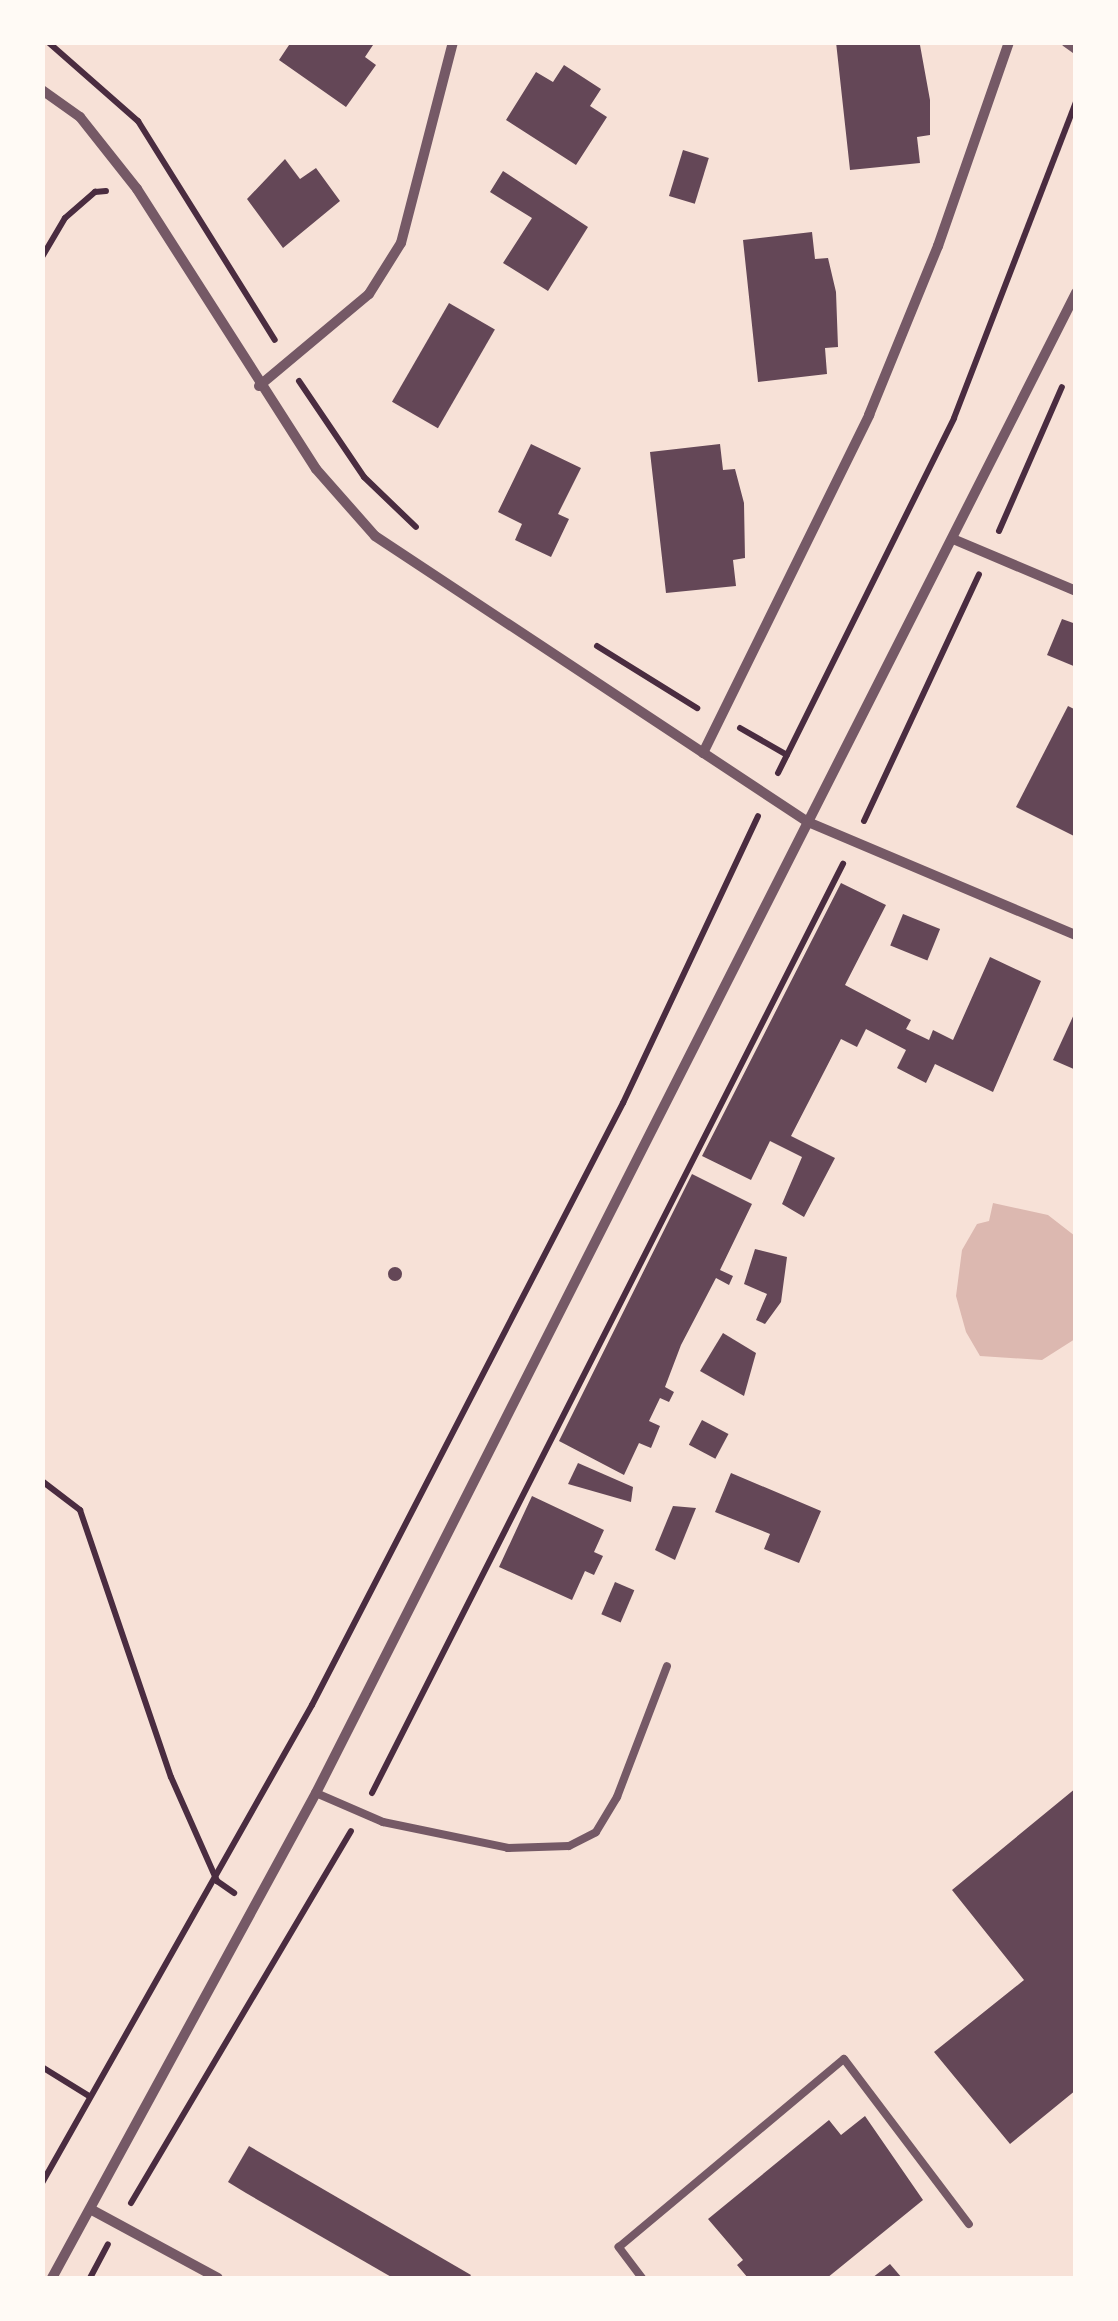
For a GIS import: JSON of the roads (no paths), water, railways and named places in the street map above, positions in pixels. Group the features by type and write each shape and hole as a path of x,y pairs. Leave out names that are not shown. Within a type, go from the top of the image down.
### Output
{"street":[{"path":"260,386 369,294 401,243 454,42"},
{"path":"703,753 869,415 938,246 1009,42"},
{"path":"1066,42 1076,49"},
{"path":"42,90 80,117 137,189 316,470 375,536 808,822 852,846 1076,935"},
{"path":"52,2278 316,1793 1076,292"},
{"path":"953,539 1076,591"},
{"path":"92,2210 218,2278"}],"lane":[{"path":"316,1793 361,1813 508,1848 569,1846 596,1832 617,1797 667,1666"},
{"path":"642,2278 619,2247 844,2059 968,2224"}]}
